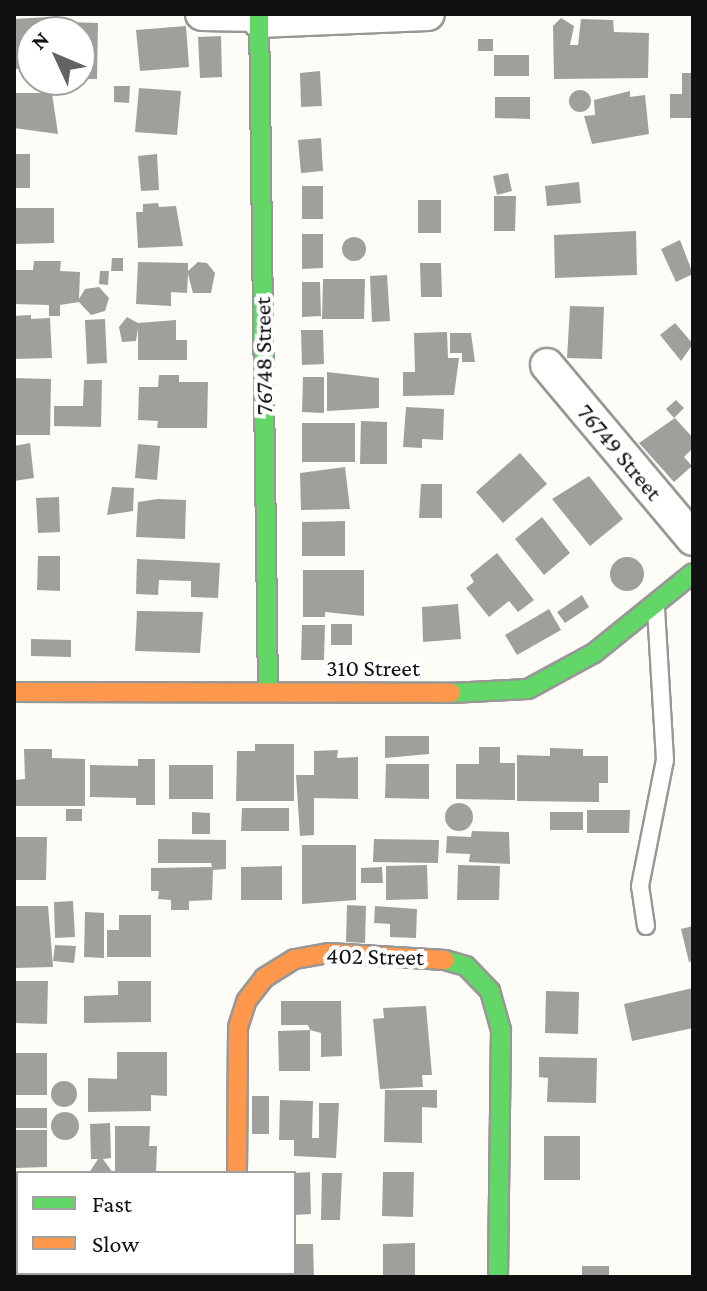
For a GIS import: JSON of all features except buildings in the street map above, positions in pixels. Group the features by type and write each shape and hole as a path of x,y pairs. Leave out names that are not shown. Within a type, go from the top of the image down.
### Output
{"street":[{"path":"202,14 259,17 428,14"},
{"name":"76748 Street","path":"259,17 268,691"},
{"name":"76749 Street","path":"547,365 693,539"},
{"name":"310 Street","path":"14,692 528,689 565,673 693,573"},
{"name":"402 Street","path":"237,1171 238,1027 247,1000 264,978 295,959 329,953 432,956 466,966 490,991 501,1030 498,1277"}],"lane":[{"path":"646,926 640,886 665,760 656,603"}],"traffic: fast":[{"path":"259,14 268,691"},
{"path":"451,693 528,689 594,653 693,573"},
{"path":"445,960 466,966 490,991 501,1030 498,1277"}],"traffic: slow":[{"path":"14,692 451,693"},
{"path":"237,1171 238,1027 247,1000 264,978 295,959 329,953 445,960"}]}
